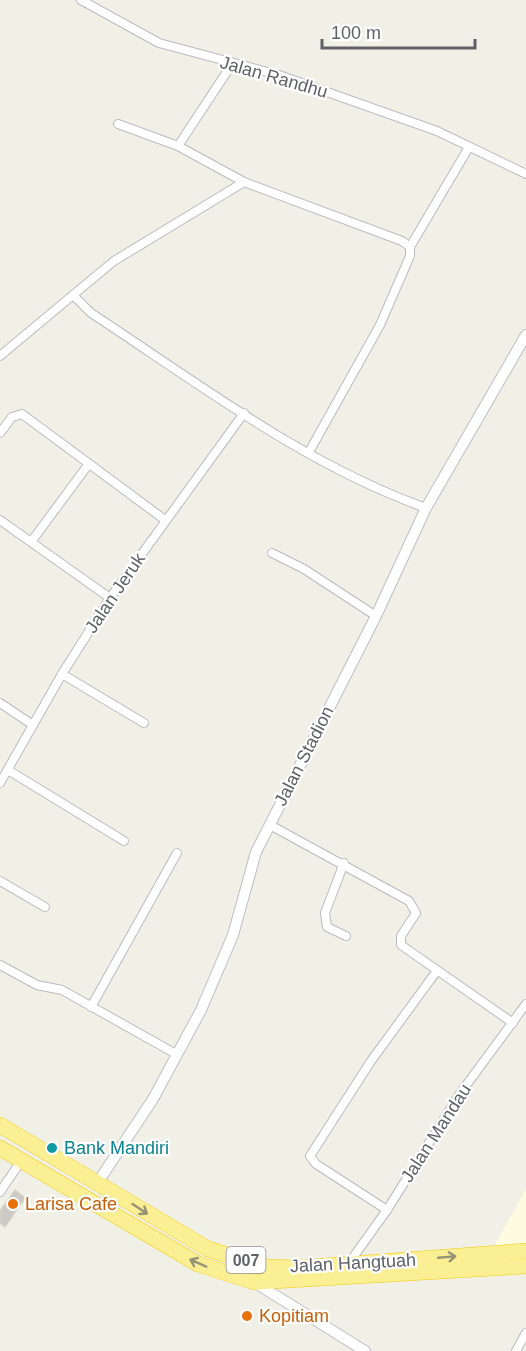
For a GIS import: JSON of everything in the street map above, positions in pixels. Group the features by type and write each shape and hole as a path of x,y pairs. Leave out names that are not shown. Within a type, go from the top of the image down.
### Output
{"highway":[{"name":"Jalan Hangtuah","path":"0,1125 208,1249 267,1267 298,1268 526,1251"},
{"name":"Jalan Hangtuah","path":"0,1148 198,1264 254,1282 526,1266"}],"street":[{"name":"Jalan Randhu","path":"87,1 159,43 290,79 437,131 523,173"},
{"path":"178,146 232,64"},
{"path":"118,124 178,146 244,182 410,247"},
{"path":"309,452 380,325 410,256 410,247 469,147"},
{"path":"523,173 526,164"},
{"path":"0,356 114,261 244,182"},
{"path":"73,295 91,313 244,413 373,487 426,508"},
{"name":"Jalan Stadion","path":"98,1182 153,1099 219,973 256,852 376,616 426,508 526,335"},
{"name":"Jalan Jeruk","path":"0,783 62,674 110,598 244,413"},
{"path":"0,433 12,417 22,414 165,520"},
{"path":"30,542 88,465"},
{"path":"0,520 110,598"},
{"path":"272,553 304,569 376,616"},
{"path":"62,674 144,723"},
{"path":"0,703 33,725"},
{"path":"8,770 124,841"},
{"path":"270,825 344,863 413,904 416,913 399,943 436,972 513,1023"},
{"path":"91,1007 177,853"},
{"path":"344,863 324,917 327,927 346,936"},
{"path":"0,881 45,907"},
{"path":"0,965 37,985 62,990 176,1054"},
{"path":"387,1210 316,1164 310,1156 371,1060 436,972"},
{"name":"Jalan Mandau","path":"349,1263 387,1210 459,1095 526,1004"},
{"path":"0,1192 21,1161"},
{"path":"254,1282 365,1351"},
{"path":"516,1351 526,1333"}],"shaded area":[{"path":"526,1189 526,1249 492,1250"}],"building":[{"name":"Larisa Cafe","path":"15,1190 25,1198 5,1227 0,1223 0,1211"}],"place":[{"name":"Bank Mandiri","path":"52,1148"},
{"name":"Larisa Cafe","path":"13,1204"},
{"name":"Kopitiam","path":"247,1316"}]}
